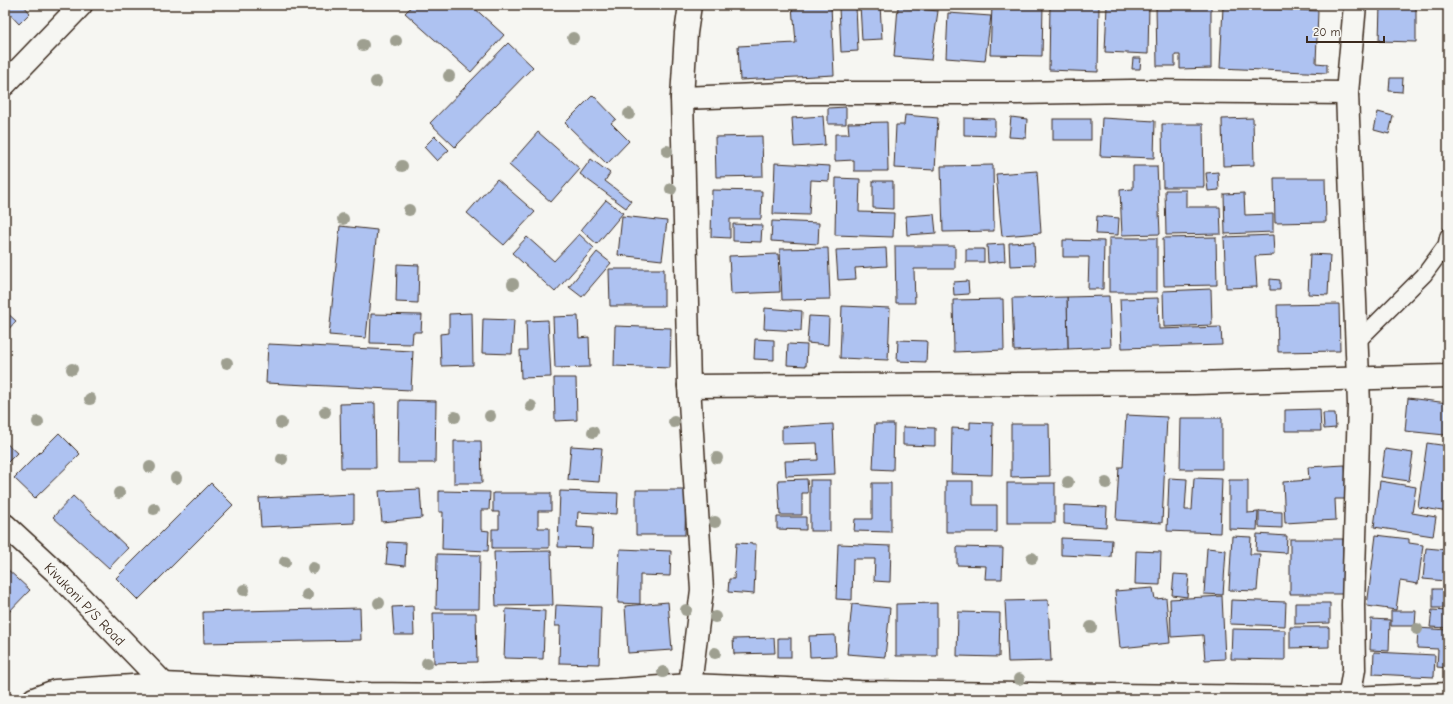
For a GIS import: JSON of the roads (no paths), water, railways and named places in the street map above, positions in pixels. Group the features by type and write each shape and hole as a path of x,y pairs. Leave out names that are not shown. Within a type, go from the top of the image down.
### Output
{"street":[{"path":"5,84 81,5"},
{"path":"689,692 702,590 689,386 682,98 686,32 690,5"},
{"path":"1349,699 1354,669 1353,597 1359,405 1347,93 1355,5"},
{"path":"682,98 811,93 1018,93 1132,91 1347,93"},
{"path":"689,386 1194,383 1448,376"},
{"name":"Kivukoni P/S Road","path":"5,525 57,573 164,684"},
{"path":"34,699 55,691 164,684 456,697 543,692 575,696 689,692 868,692 1349,699 1448,694"}],"lane":[{"path":"1356,343 1424,275 1446,245 1448,236"}]}
